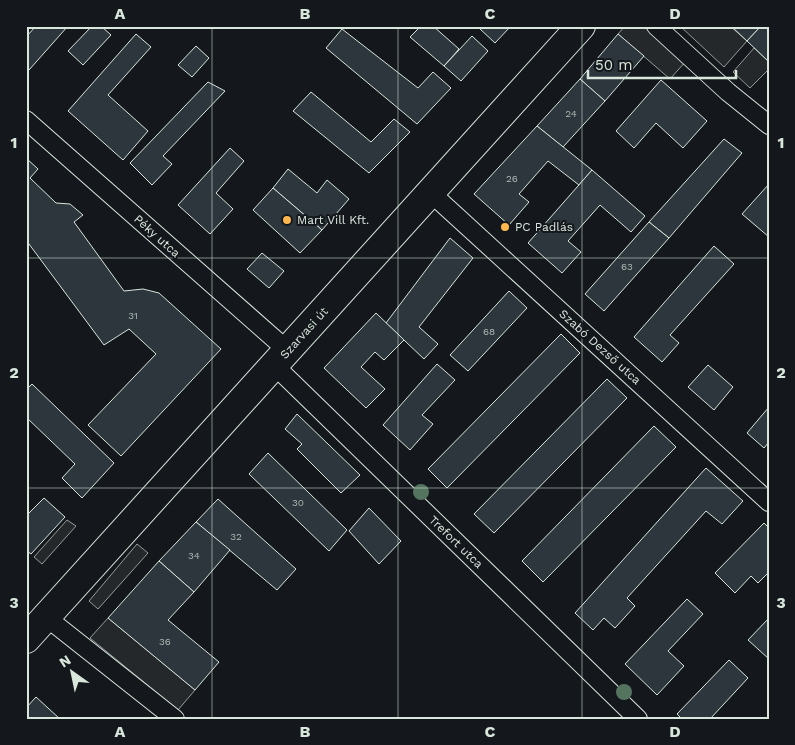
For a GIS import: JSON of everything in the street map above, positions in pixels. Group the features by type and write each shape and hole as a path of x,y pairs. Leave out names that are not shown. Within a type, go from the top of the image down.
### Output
{"main road":[{"name":"Szarvasi út","path":"26,639 581,26"}],"street":[{"path":"656,26 728,92 769,125"},
{"name":"Péky utca","path":"26,120 281,358"},
{"name":"Szabó Dezső utca","path":"431,193 769,502"},
{"name":"Trefort utca","path":"281,358 638,719"},
{"path":"46,617 175,719"}],"shaded area":[{"path":"625,26 649,26 686,61 670,79 618,34"},
{"path":"680,26 730,26 747,41 724,67"},
{"path":"754,48 769,62 769,69 750,88 733,72"},
{"path":"67,520 76,526 42,564 34,557"},
{"path":"137,544 148,553 98,609 89,601"},
{"path":"108,618 195,690 178,710 90,638"}],"building":[{"path":"36,26 68,26 29,70 26,67 26,37"},
{"path":"92,26 101,26 111,35 83,65 68,51"},
{"path":"421,26 433,26 459,49 444,66 410,37"},
{"path":"480,26 511,26 495,43 479,28"},
{"path":"731,26 761,26 747,41"},
{"path":"761,26 769,26 768,61 747,41"},
{"path":"342,29 418,88 433,72 451,88 417,124 326,48"},
{"path":"136,34 151,47 108,95 148,131 123,160 68,111"},
{"path":"618,34 644,56 605,101 580,79"},
{"path":"472,36 488,51 461,81 444,66"},
{"path":"196,46 209,58 192,77 178,65"},
{"path":"580,79 605,101 563,147 537,126"},
{"path":"661,80 707,121 683,148 656,123 634,148 616,131"},
{"path":"208,82 225,91 163,156 172,164 152,185 130,163"},
{"path":"311,92 371,142 394,119 410,132 369,173 293,111"},
{"path":"537,126 592,170 579,185 548,161 519,194 529,202 509,225 474,194"},
{"path":"724,139 742,153 669,238 649,222"},
{"path":"230,148 244,161 216,193 233,209 210,234 178,205"},
{"path":"26,158 38,169 30,178 56,203 70,204 83,215 74,222 124,291 143,289 159,293 221,349 121,456 88,425 156,354 129,329 104,345 26,240"},
{"path":"288,169 317,193 327,180 349,199 322,230 273,188"},
{"path":"592,170 645,216 631,232 600,205 568,241 581,252 562,273 528,243"},
{"path":"769,184 769,237 742,214"},
{"name":"Mart Vill Kft.","path":"273,188 322,230 300,253 253,210"},
{"path":"649,222 669,238 604,311 585,294"},
{"path":"450,238 473,258 419,327 438,344 424,359 386,323"},
{"path":"714,246 734,264 670,335 679,343 662,362 634,337"},
{"path":"262,253 284,271 269,288 247,269"},
{"path":"509,291 527,308 468,371 450,355"},
{"path":"376,313 404,340 384,360 375,352 361,367 385,389 366,408 324,368"},
{"path":"561,334 580,353 447,488 428,469"},
{"path":"437,364 455,380 422,415 433,424 410,450 383,425"},
{"path":"708,365 733,387 714,410 688,387"},
{"path":"607,379 627,398 494,533 474,514"},
{"path":"32,384 114,463 82,498 62,478 75,464 26,417 26,390"},
{"path":"769,407 769,442 764,448 747,433"},
{"path":"297,414 360,475 341,493 297,449 302,444 285,429"},
{"path":"654,426 676,447 543,582 522,561"},
{"path":"268,453 347,530 329,551 249,474"},
{"path":"706,468 743,501 722,524 706,511 627,598 635,606 615,628 604,618 593,630 575,613"},
{"path":"44,498 65,517 31,554 26,550 26,511 29,513"},
{"path":"218,499 296,569 277,590 196,522"},
{"path":"369,508 401,541 379,564 349,531"},
{"path":"196,522 230,550 194,592 159,561"},
{"path":"764,523 769,528 769,572 758,583 751,576 735,593 715,573"},
{"path":"159,561 194,592 168,620 219,662 195,690 108,618"},
{"path":"687,599 703,614 668,651 684,666 657,695 625,664"},
{"path":"769,618 769,659 748,640"},
{"path":"729,660 748,678 710,719 682,719 677,714"},
{"path":"36,697 60,719 26,719 26,708"}],"place":[{"name":"Mart Vill Kft.","path":"287,220"},
{"name":"PC Padlás","path":"505,227"}]}
